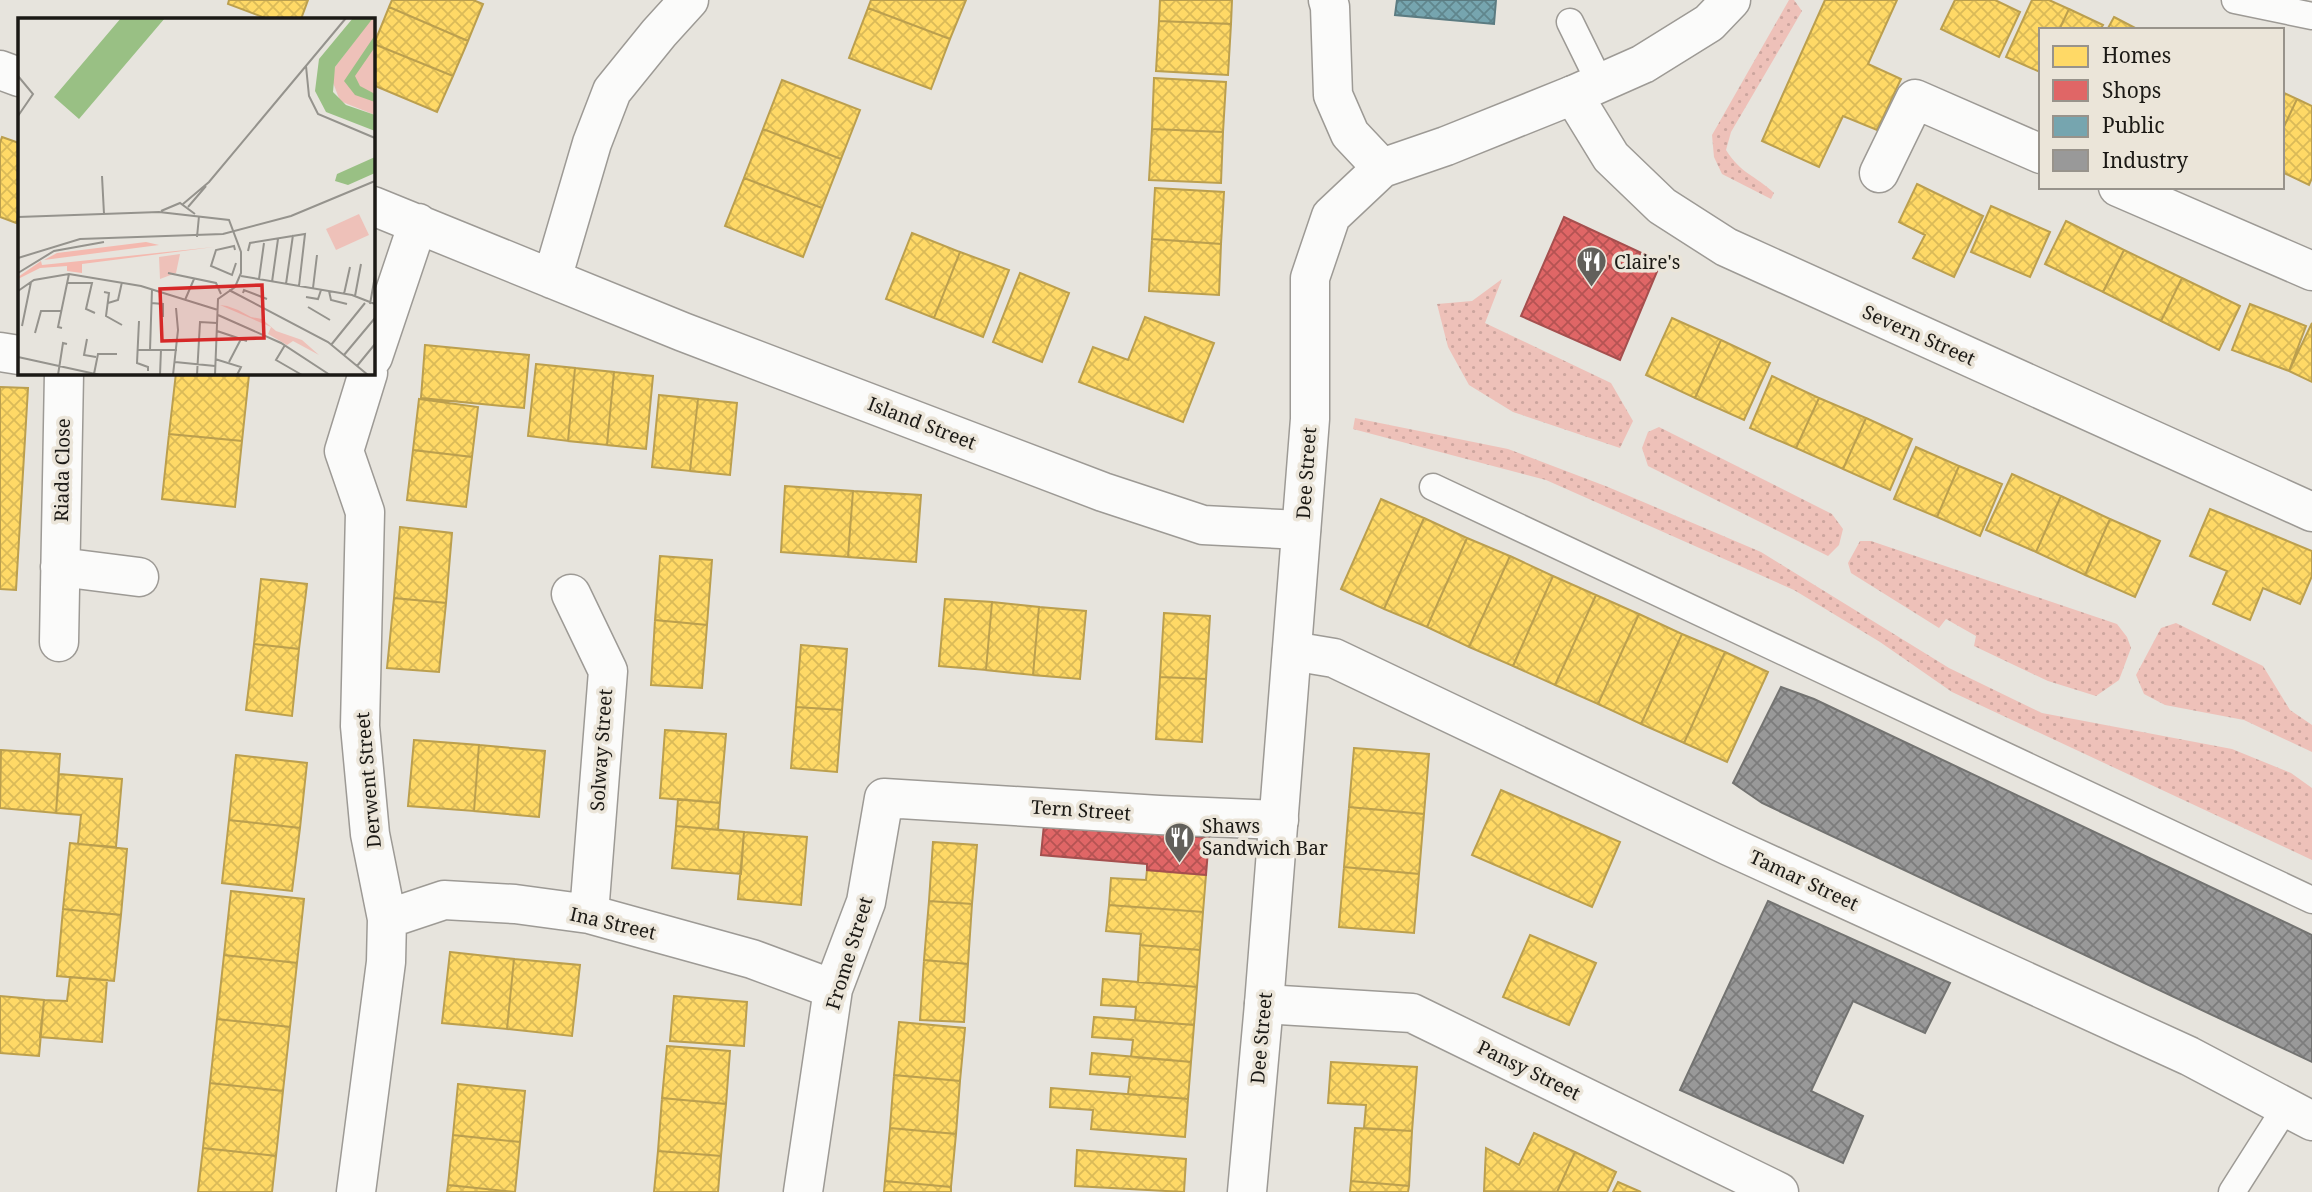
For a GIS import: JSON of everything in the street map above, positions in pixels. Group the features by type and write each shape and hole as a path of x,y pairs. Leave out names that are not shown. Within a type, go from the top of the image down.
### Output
{"street":[{"path":"552,279 592,143 612,91 689,0"},
{"path":"1328,0 1333,95 1350,134 1382,168"},
{"name":"Dee Street","path":"1247,1192 1310,419 1310,278 1331,216 1382,168 1446,146 1643,64 1709,23 1731,0"},
{"path":"0,70 18,77"},
{"name":"Severn Street","path":"1587,89 1611,157 1662,206 1726,247 2312,512"},
{"path":"1879,173 1915,99 2039,153"},
{"path":"2123,189 2312,271"},
{"name":"Island Street","path":"374,206 822,386 1153,508 1203,525 1301,530"},
{"path":"374,355 418,223"},
{"path":"0,352 18,355"},
{"name":"Riada Close","path":"59,642 64,374"},
{"name":"Derwent Street","path":"356,1192 386,962 387,919 370,834 360,726 365,512 344,451 368,374"},
{"path":"61,567 139,577"},
{"name":"Solway Street","path":"570,594 608,671 589,914"},
{"name":"Tamar Street","path":"1292,651 1334,658 1742,852 2189,1056 2299,1114"},
{"name":"Tern Street","path":"884,797 1279,820"},
{"name":"Frome Street","path":"803,1192 834,989 866,902 884,797"},
{"name":"Ina Street","path":"387,919 444,900 589,914 752,959 834,989"},
{"name":"Pansy Street","path":"1264,1004 1412,1013 1779,1192"}],"lane":[{"path":"2235,0 2312,16"},
{"path":"1570,22 1587,89"},
{"path":"1433,487 2312,900"},
{"path":"2232,1192 2299,1114"}],"shaded area":[{"path":"1789,0 1794,0 1802,11 1731,132 1726,150 1743,169 1774,193 1771,199 1722,174 1714,157 1712,135"},
{"path":"1502,279 1485,323 1611,383 1633,421 1620,448 1513,412 1469,385 1448,347 1437,304 1472,301"},
{"path":"1355,418 1508,449 1608,487 1761,552 1949,668 2042,713 2232,749 2291,773 2312,788 2312,860 1952,692 1880,642 1794,590 1546,480 1353,429"},
{"path":"1659,427 1832,514 1843,529 1839,545 1828,556 1648,466 1642,448 1648,432"},
{"path":"1860,541 1871,541 2117,624 2131,648 2119,680 2096,696 2048,681 1974,646 1976,636 1946,619 1939,628 1851,573 1848,563"},
{"path":"2176,623 2263,666 2290,710 2312,725 2312,752 2244,720 2165,705 2144,694 2136,675 2161,628"}],"building: Homes":[{"path":"229,0 308,0 301,18 265,18 228,4"},
{"path":"392,0 473,0 483,4 468,41 389,7"},
{"path":"871,0 966,0 950,39 868,8"},
{"path":"1160,0 1232,0 1231,24 1159,21"},
{"path":"1825,0 1897,0 1868,64 1901,79 1877,130 1843,116 1819,167 1762,141"},
{"path":"1955,0 1995,0 2020,12 1999,57 1941,29"},
{"path":"2032,0 2049,0 2069,9 2060,28 2039,28 2039,72 2006,57"},
{"path":"389,7 468,41 453,76 374,44"},
{"path":"868,8 950,39 931,89 849,58"},
{"path":"2069,9 2103,25 2101,28 2060,28"},
{"path":"2114,17 2135,28 2108,28"},
{"path":"1159,21 1231,24 1228,75 1156,71"},
{"path":"374,44 453,76 437,112 374,85"},
{"path":"1154,78 1226,82 1223,132 1152,129"},
{"path":"782,80 860,110 841,159 763,129"},
{"path":"2284,93 2297,99 2284,127"},
{"path":"2297,99 2312,106 2312,178 2309,185 2284,173 2284,127"},
{"path":"763,129 841,159 822,208 744,178"},
{"path":"1152,129 1223,132 1221,183 1149,180"},
{"path":"2,137 18,143 16,223 0,217"},
{"path":"744,178 822,208 803,257 725,226"},
{"path":"1917,184 1983,216 1954,277 1913,258 1925,235 1899,222"},
{"path":"1155,188 1224,192 1221,244 1152,239"},
{"path":"1991,206 2050,232 2030,277 1971,252"},
{"path":"2066,221 2124,250 2103,292 2045,264"},
{"path":"912,233 960,252 934,318 886,299"},
{"path":"1152,239 1221,244 1219,295 1149,291"},
{"path":"2124,250 2182,278 2161,321 2103,292"},
{"path":"960,252 1009,270 983,337 934,318"},
{"path":"1020,273 1069,293 1042,362 993,342"},
{"path":"2182,278 2240,306 2219,350 2161,321"},
{"path":"2250,304 2306,326 2289,371 2232,350"},
{"path":"1145,317 1214,343 1183,422 1079,382 1093,347 1128,360"},
{"path":"1672,318 1721,340 1695,398 1646,375"},
{"path":"2312,323 2312,382 2289,371"},
{"path":"1721,340 1770,363 1744,420 1695,398"},
{"path":"425,345 529,355 524,408 421,398"},
{"path":"536,364 575,368 568,441 528,436"},
{"path":"575,368 614,372 607,445 568,441"},
{"path":"614,372 653,376 646,449 607,445"},
{"path":"176,374 249,375 242,441 169,434"},
{"path":"1772,376 1819,398 1796,448 1750,428"},
{"path":"0,387 28,388 16,590 0,589"},
{"path":"659,395 698,399 690,471 652,467"},
{"path":"1819,398 1866,418 1843,469 1796,448"},
{"path":"419,399 478,407 472,457 413,450"},
{"path":"698,399 737,403 730,475 690,471"},
{"path":"1866,418 1912,439 1890,490 1843,469"},
{"path":"169,434 242,441 235,507 162,499"},
{"path":"1916,447 1959,466 1937,517 1894,499"},
{"path":"413,450 472,457 466,507 407,500"},
{"path":"1959,466 2002,484 1980,536 1937,517"},
{"path":"2012,474 2061,496 2036,552 1986,530"},
{"path":"785,486 853,491 848,557 781,552"},
{"path":"853,491 921,495 916,562 848,557"},
{"path":"2061,496 2110,519 2085,575 2036,552"},
{"path":"1381,499 1424,518 1384,609 1341,589"},
{"path":"2210,509 2312,551 2312,576 2300,604 2263,588 2250,620 2213,604 2227,571 2190,556"},
{"path":"1424,518 1467,538 1427,627 1384,609"},
{"path":"2110,519 2160,541 2135,597 2085,575"},
{"path":"400,527 452,533 446,603 394,598"},
{"path":"1467,538 1510,556 1469,647 1427,627"},
{"path":"660,556 712,560 707,625 655,620"},
{"path":"1510,556 1553,576 1513,666 1469,647"},
{"path":"1553,576 1596,595 1555,685 1513,666"},
{"path":"261,579 307,584 299,649 254,644"},
{"path":"1596,595 1639,614 1598,704 1555,685"},
{"path":"394,598 446,603 439,672 387,668"},
{"path":"945,599 992,602 986,670 939,666"},
{"path":"992,602 1039,607 1033,675 986,670"},
{"path":"1039,607 1086,611 1080,679 1033,675"},
{"path":"1164,613 1210,616 1206,679 1160,677"},
{"path":"1639,614 1682,634 1641,724 1598,704"},
{"path":"655,620 707,625 702,688 651,685"},
{"path":"1682,634 1725,652 1684,743 1641,724"},
{"path":"254,644 299,649 292,716 246,710"},
{"path":"801,645 847,649 842,710 796,707"},
{"path":"1725,652 1768,672 1727,762 1684,743"},
{"path":"1160,677 1206,679 1202,742 1156,739"},
{"path":"796,707 842,710 837,772 791,768"},
{"path":"665,730 726,734 720,803 660,798"},
{"path":"414,740 479,745 474,811 408,806"},
{"path":"479,745 545,751 539,817 474,811"},
{"path":"1354,748 1429,754 1424,814 1349,807"},
{"path":"1,750 60,754 56,813 0,808"},
{"path":"236,755 307,763 300,828 229,820"},
{"path":"59,774 122,779 116,847 78,844 81,815 56,813"},
{"path":"1501,790 1620,842 1592,907 1472,855"},
{"path":"678,799 720,803 718,830 676,826"},
{"path":"1349,807 1424,814 1419,874 1344,867"},
{"path":"229,820 300,828 292,891 222,883"},
{"path":"676,826 744,832 741,874 672,868"},
{"path":"744,832 807,837 801,905 738,899"},
{"path":"933,842 977,845 972,904 929,901"},
{"path":"70,843 127,849 121,915 63,909"},
{"path":"1344,867 1419,874 1414,933 1339,927"},
{"path":"1147,870 1206,875 1203,912 1109,905 1111,878 1146,880"},
{"path":"231,891 304,899 297,963 224,955"},
{"path":"929,901 972,904 968,964 924,960"},
{"path":"1109,905 1203,912 1200,950 1140,945 1141,934 1106,931"},
{"path":"63,909 121,915 114,981 57,976"},
{"path":"1530,935 1596,963 1569,1025 1503,997"},
{"path":"1140,945 1200,950 1197,987 1138,982"},
{"path":"450,952 514,959 507,1029 442,1023"},
{"path":"224,955 297,963 290,1027 217,1019"},
{"path":"514,959 580,965 572,1036 507,1029"},
{"path":"924,960 968,964 964,1022 920,1020"},
{"path":"70,977 107,980 102,1042 40,1037 44,1000 67,1001"},
{"path":"1103,979 1197,987 1194,1025 1135,1020 1136,1007 1101,1005"},
{"path":"0,996 44,1000 39,1056 0,1053"},
{"path":"674,996 747,1002 744,1046 670,1041"},
{"path":"1094,1017 1194,1025 1191,1062 1131,1057 1133,1040 1092,1037"},
{"path":"217,1019 290,1027 283,1091 210,1083"},
{"path":"899,1022 965,1028 960,1081 894,1075"},
{"path":"667,1046 730,1051 726,1104 662,1098"},
{"path":"1092,1053 1191,1062 1188,1099 1128,1094 1130,1077 1090,1074"},
{"path":"1331,1062 1417,1067 1412,1131 1364,1128 1366,1105 1328,1103"},
{"path":"894,1075 960,1081 956,1134 890,1128"},
{"path":"210,1083 283,1091 276,1156 203,1148"},
{"path":"458,1084 525,1091 520,1142 453,1135"},
{"path":"1051,1088 1188,1099 1185,1137 1091,1129 1093,1110 1050,1107"},
{"path":"662,1098 726,1104 721,1156 658,1151"},
{"path":"890,1128 956,1134 951,1187 885,1181"},
{"path":"1355,1128 1412,1131 1409,1186 1351,1181"},
{"path":"1534,1133 1575,1152 1557,1192 1484,1191 1486,1148 1519,1165"},
{"path":"453,1135 520,1142 515,1192 448,1185"},
{"path":"203,1148 276,1156 272,1192 198,1192"},
{"path":"1077,1150 1186,1159 1184,1192 1075,1186"},
{"path":"658,1151 721,1156 718,1192 654,1192"},
{"path":"1575,1152 1616,1172 1607,1192 1557,1192"},
{"path":"885,1181 951,1187 951,1192 884,1192"},
{"path":"1351,1181 1409,1186 1408,1192 1350,1192"},
{"path":"1618,1182 1641,1192 1613,1192"},
{"path":"448,1185 515,1192 447,1192"}],"building: Shops":[{"name":"Claire's","path":"1564,217 1661,262 1620,360 1521,316"},
{"path":"1044,824 1209,838 1206,875 1147,870 1147,864 1041,855"}],"building: Public":[{"path":"1397,0 1496,0 1494,24 1395,15"}],"building: Industry":[{"path":"1781,687 1814,699 2312,935 2312,1062 1762,803 1733,783"},
{"path":"1768,901 1950,983 1925,1033 1853,1001 1811,1091 1863,1116 1843,1163 1680,1090"}],"place":[{"name":"Claire's","path":"1591,289"},
{"name":"Shaws Sandwich Bar","path":"1179,864"}]}
